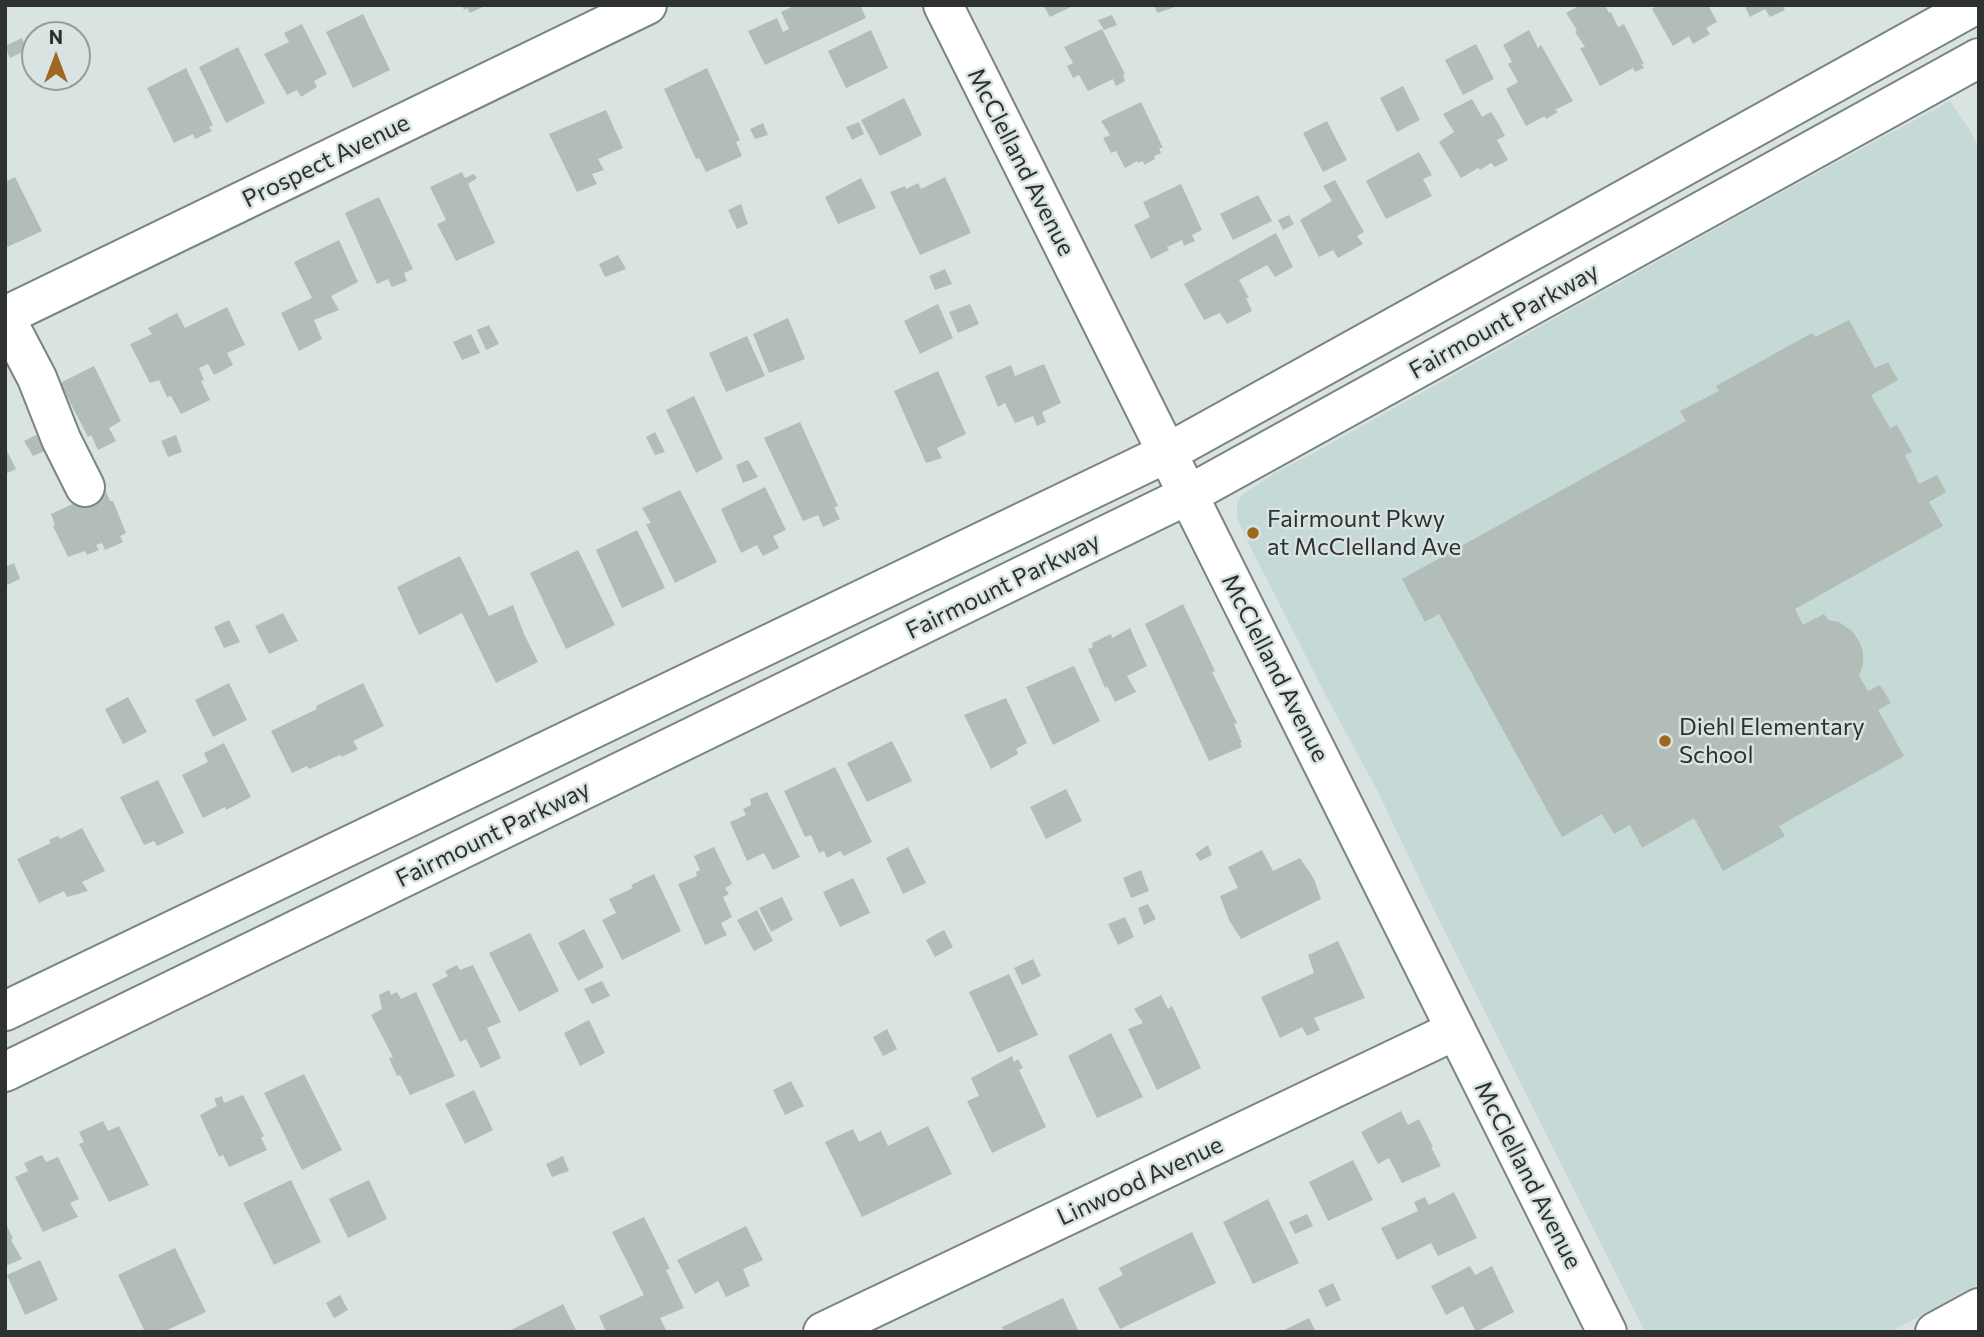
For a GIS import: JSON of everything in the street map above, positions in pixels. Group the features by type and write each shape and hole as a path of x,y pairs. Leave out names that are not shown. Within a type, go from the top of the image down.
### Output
{"street":[{"name":"Prospect Avenue","path":"5,316 647,5"},
{"name":"McClelland Avenue","path":"943,5 1607,1332"},
{"name":"Fairmount Parkway","path":"5,1011 1167,453 1975,5"},
{"name":"Fairmount Parkway","path":"5,1072 1188,495 1979,58"},
{"path":"5,316 37,378 61,439 85,487"},
{"name":"Linwood Avenue","path":"823,1332 1456,1030"},
{"path":"1935,1332 1979,1308"}],"shaded area":[{"name":"Diehl Elementary School","path":"1950,101 1979,148 1979,1284 1890,1332 1645,1332 1377,790 1248,542 1237,518 1237,504 1242,495 1278,471"}],"building":[{"path":"462,5 487,5 470,13 467,8 464,10"},
{"path":"796,5 860,5 866,18 765,65 748,31 777,18 783,32 789,29 781,12"},
{"path":"1043,5 1075,5 1050,17"},
{"path":"1154,5 1178,5 1178,6 1157,13"},
{"path":"1580,5 1605,5 1618,27 1624,24 1644,68 1635,72 1633,68 1600,86 1580,48 1585,47 1566,13"},
{"path":"1654,5 1708,5 1717,22 1706,28 1710,34 1693,44 1689,36 1673,46 1652,9"},
{"path":"1744,5 1782,5 1785,10 1770,17 1765,9 1750,17"},
{"path":"363,14 390,70 353,88 326,32"},
{"path":"1112,15 1117,25 1104,30 1098,20"},
{"path":"302,24 327,74 314,81 317,87 301,97 297,90 287,95 264,54 289,42 284,33"},
{"path":"1102,29 1125,74 1125,81 1116,86 1113,79 1088,91 1079,75 1073,78 1067,66 1073,63 1064,47"},
{"path":"871,30 888,68 846,88 828,51"},
{"path":"1529,30 1538,48 1541,45 1573,101 1555,110 1558,112 1546,119 1545,116 1526,126 1506,89 1518,82 1508,64 1512,62 1503,45"},
{"path":"21,38 21,52 10,58 5,46"},
{"path":"1476,44 1494,79 1463,95 1445,60"},
{"path":"238,47 265,103 226,123 199,67"},
{"path":"186,68 213,125 209,127 212,131 195,139 193,134 174,143 147,88"},
{"path":"707,68 740,140 736,142 742,156 706,172 699,158 696,159 664,89"},
{"path":"1403,86 1420,120 1397,132 1380,98"},
{"path":"904,98 922,135 880,156 861,120"},
{"path":"1472,99 1482,117 1491,112 1498,123 1505,136 1497,140 1508,160 1495,167 1491,163 1461,178 1439,142 1454,132 1443,114"},
{"path":"1141,102 1163,148 1159,148 1161,153 1154,156 1155,159 1144,165 1143,161 1137,161 1125,168 1116,151 1111,153 1103,138 1110,135 1101,121"},
{"path":"606,110 623,148 598,159 604,170 592,174 597,184 577,192 549,134"},
{"path":"1327,121 1347,160 1323,172 1303,133"},
{"path":"859,122 864,134 852,140 846,127"},
{"path":"763,123 768,135 755,139 750,129"},
{"path":"1419,152 1432,175 1423,179 1432,196 1386,219 1366,181"},
{"path":"462,172 465,178 474,174 477,178 468,184 495,243 456,261 437,224 446,220 430,187"},
{"path":"15,177 42,231 5,248 5,182"},
{"path":"945,177 971,233 920,255 890,192 918,183 921,189"},
{"path":"861,178 876,208 838,224 825,197"},
{"path":"1335,180 1364,232 1357,236 1363,244 1338,258 1333,250 1319,257 1300,220 1332,201 1323,186"},
{"path":"1181,184 1202,230 1192,235 1195,241 1184,246 1182,240 1151,259 1134,225 1150,217 1143,202"},
{"path":"1258,195 1272,221 1233,240 1220,214"},
{"path":"379,197 413,269 404,273 407,281 392,287 388,279 377,284 345,213"},
{"path":"741,204 748,224 737,229 728,210"},
{"path":"1289,215 1294,224 1283,230 1278,220"},
{"path":"1276,233 1293,267 1275,277 1267,265 1239,280 1249,298 1246,298 1252,311 1227,324 1220,313 1204,320 1184,284"},
{"path":"339,240 358,282 331,296 339,310 314,320 322,339 299,351 281,313 312,298 294,262"},
{"path":"618,255 626,269 605,277 599,264"},
{"path":"945,269 952,284 935,290 929,276"},
{"path":"938,304 953,338 920,354 904,321"},
{"path":"970,304 979,324 958,333 949,312"},
{"path":"227,307 245,345 227,353 233,365 214,375 208,364 199,368 204,380 201,381 210,400 181,414 171,396 167,397 159,380 150,383 130,344 152,334 148,328 177,313 185,328"},
{"path":"788,318 805,359 769,373 753,334"},
{"path":"1849,320 1875,368 1888,362 1898,380 1871,395 1890,428 1897,425 1912,452 1905,455 1919,484 1937,475 1946,492 1929,502 1943,526 1795,609 1803,625 1824,614 1828,620 1839,622 1853,632 1863,651 1859,676 1868,691 1880,685 1891,703 1878,710 1904,756 1779,826 1785,836 1723,871 1694,818 1642,848 1630,825 1614,834 1602,814 1562,837 1439,614 1425,622 1402,579 1686,421 1680,411 1719,391 1716,386 1812,333 1815,337"},
{"path":"489,325 499,344 486,350 477,330"},
{"path":"471,334 480,353 462,360 453,342"},
{"path":"747,336 765,376 726,392 709,353"},
{"path":"1044,364 1061,403 1042,412 1046,422 1037,426 1033,416 1015,423 1005,403 998,407 985,376 1011,365 1015,376"},
{"path":"94,366 121,421 109,428 116,441 98,450 91,435 88,437 60,383"},
{"path":"938,371 966,434 937,448 942,458 926,463 894,391"},
{"path":"694,396 723,459 696,473 666,410"},
{"path":"800,422 838,506 834,507 840,519 823,527 818,515 803,521 764,438"},
{"path":"655,432 665,452 655,455 646,437"},
{"path":"36,435 45,451 33,456 24,441"},
{"path":"176,435 182,452 168,457 161,441"},
{"path":"5,447 16,469 5,474"},
{"path":"748,460 758,477 743,483 736,465"},
{"path":"765,487 786,530 773,536 779,548 763,556 757,545 741,553 721,509"},
{"path":"105,489 126,533 120,536 123,542 105,550 102,543 96,545 99,550 87,555 85,551 68,557 53,526 55,525 51,514"},
{"path":"680,490 717,562 675,583 646,524 651,523 642,508"},
{"path":"637,530 665,588 622,608 596,550"},
{"path":"578,550 615,625 566,649 530,573"},
{"path":"460,556 489,616 513,605 538,662 496,683 462,613 419,635 397,587"},
{"path":"14,563 20,579 7,585 5,567"},
{"path":"1183,604 1215,671 1212,672 1237,723 1234,724 1242,743 1242,747 1209,761 1145,624"},
{"path":"283,613 298,641 269,654 255,626"},
{"path":"229,620 240,642 224,648 214,627"},
{"path":"1130,628 1147,666 1127,676 1136,692 1115,702 1107,686 1105,688 1088,649 1093,647 1092,643 1111,634 1112,638"},
{"path":"1074,666 1100,721 1053,745 1026,687"},
{"path":"229,683 247,720 213,737 195,700"},
{"path":"363,683 384,726 353,741 358,749 292,773 271,731"},
{"path":"128,697 147,732 123,744 105,709"},
{"path":"1006,698 1027,743 1016,749 1018,754 991,769 964,715"},
{"path":"892,741 912,781 867,802 847,763"},
{"path":"224,743 251,797 203,818 182,775 208,762 204,753"},
{"path":"835,767 872,842 844,856 840,851 827,858 824,851 819,853 811,835 805,837 784,791"},
{"path":"158,780 184,833 157,846 154,841 144,845 120,797"},
{"path":"1066,789 1082,821 1046,839 1030,807"},
{"path":"767,792 800,857 773,870 764,853 747,861 730,822 746,815 743,809 751,805 750,799"},
{"path":"82,828 105,871 82,882 88,891 67,897 64,891 39,903 17,859 51,843 49,840 58,836 60,839"},
{"path":"1208,845 1212,855 1200,861 1195,854"},
{"path":"714,847 732,884 725,888 729,894 723,897 732,917 721,923 727,935 705,945 678,884 697,876 696,872 700,870 694,856"},
{"path":"908,847 926,883 903,894 886,858"},
{"path":"1262,850 1273,871 1300,858 1314,879 1321,899 1241,939 1229,920 1220,896 1238,888 1228,867"},
{"path":"1141,870 1149,891 1131,898 1123,878"},
{"path":"654,874 681,931 622,960 602,920 616,913 609,899"},
{"path":"853,878 870,913 840,927 823,892"},
{"path":"782,897 793,920 771,932 759,908"},
{"path":"1148,904 1156,919 1144,925 1138,908"},
{"path":"757,910 773,941 754,951 737,920"},
{"path":"1125,917 1134,937 1118,945 1108,924"},
{"path":"584,929 604,967 578,981 558,943"},
{"path":"944,930 953,947 935,957 926,940"},
{"path":"530,933 559,991 519,1012 489,953"},
{"path":"1338,941 1365,998 1314,1018 1320,1030 1307,1036 1302,1027 1280,1038 1261,997 1314,973 1308,955"},
{"path":"1033,959 1041,976 1022,985 1014,968"},
{"path":"457,965 460,970 473,965 501,1022 487,1028 501,1058 481,1068 466,1039 460,1042 432,984 448,976 445,971"},
{"path":"1009,974 1038,1035 998,1053 969,992"},
{"path":"602,981 610,996 592,1004 584,989"},
{"path":"389,990 391,995 397,992 401,999 416,992 455,1076 410,1095 400,1075 397,1076 389,1058 393,1057 371,1015 382,1009 379,995"},
{"path":"1161,995 1168,1009 1172,1006 1201,1068 1157,1090 1128,1029 1143,1023 1134,1009"},
{"path":"589,1020 605,1053 580,1066 564,1033"},
{"path":"887,1029 897,1049 883,1056 873,1037"},
{"path":"1111,1033 1143,1097 1097,1118 1068,1056"},
{"path":"1012,1056 1014,1062 1018,1059 1023,1068 1019,1070 1046,1127 992,1153 967,1101 979,1096 971,1078"},
{"path":"304,1074 342,1150 302,1170 264,1093"},
{"path":"791,1081 804,1106 785,1115 773,1090"},
{"path":"474,1090 493,1130 465,1144 445,1104"},
{"path":"243,1095 264,1136 261,1138 267,1150 229,1167 223,1155 219,1157 200,1115 217,1106 214,1099 222,1096 224,1103"},
{"path":"1401,1111 1408,1125 1419,1119 1441,1166 1402,1183 1389,1158 1378,1164 1361,1132"},
{"path":"103,1121 108,1131 119,1126 149,1185 109,1202 79,1144 84,1142 79,1132"},
{"path":"928,1126 952,1174 862,1217 825,1142 853,1129 859,1142 881,1131 888,1146"},
{"path":"42,1155 46,1162 58,1157 79,1199 70,1203 78,1217 43,1232 15,1177 28,1171 24,1163"},
{"path":"563,1156 569,1171 552,1177 546,1164"},
{"path":"1353,1160 1373,1200 1328,1221 1309,1182"},
{"path":"291,1180 321,1242 274,1265 243,1203"},
{"path":"369,1180 387,1219 348,1238 329,1199"},
{"path":"1454,1192 1477,1238 1438,1256 1431,1243 1397,1260 1381,1228 1418,1211 1414,1202 1425,1197 1429,1205"},
{"path":"1268,1199 1299,1263 1253,1284 1223,1222"},
{"path":"1307,1214 1313,1226 1295,1234 1289,1222"},
{"path":"644,1217 670,1269 666,1270 684,1308 660,1318 666,1330 663,1332 606,1332 599,1316 644,1295 612,1232"},
{"path":"5,1222 22,1259 5,1266"},
{"path":"746,1226 763,1260 743,1269 750,1286 726,1297 718,1281 695,1294 677,1260"},
{"path":"1192,1232 1216,1283 1120,1329 1098,1288 1123,1275 1119,1268"},
{"path":"175,1248 206,1312 163,1332 145,1332 118,1275"},
{"path":"40,1260 58,1300 25,1315 7,1275"},
{"path":"1470,1266 1475,1275 1492,1266 1514,1312 1476,1332 1463,1306 1446,1315 1431,1286"},
{"path":"1333,1283 1341,1300 1326,1307 1318,1290"},
{"path":"340,1295 348,1310 334,1318 326,1303"},
{"path":"1063,1298 1079,1332 1004,1332 1002,1327"},
{"path":"563,1304 577,1332 507,1332"},
{"path":"1309,1318 1316,1332 1280,1332"}],"place":[{"name":"Fairmount Pkwy at McClelland Ave","path":"1253,533"},
{"name":"Diehl Elementary School","path":"1665,741"}]}
